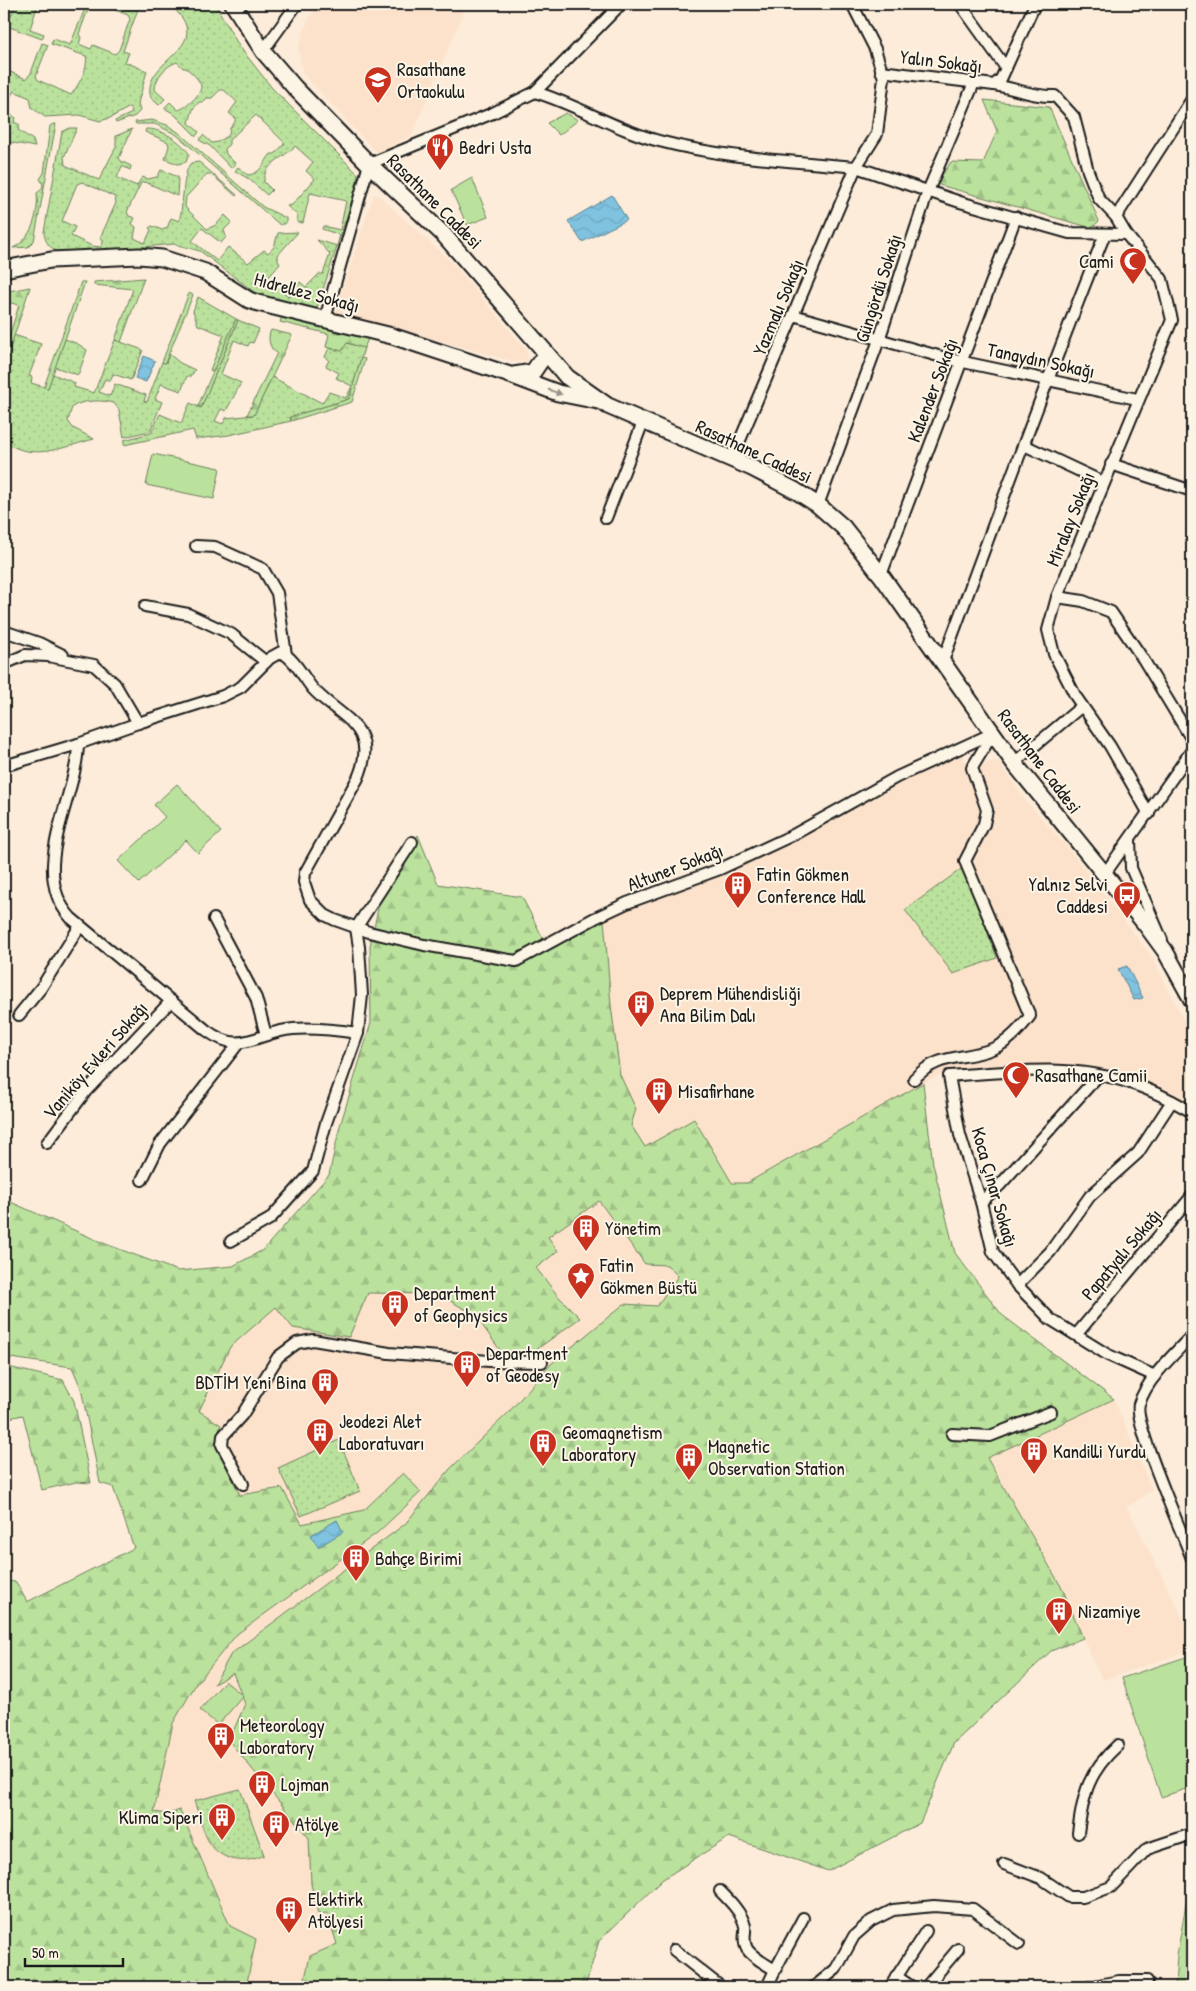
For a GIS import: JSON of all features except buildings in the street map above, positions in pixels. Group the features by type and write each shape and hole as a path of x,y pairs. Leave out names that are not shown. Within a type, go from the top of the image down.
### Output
{"street":[{"name":"Rasathane Caddesi","path":"233,4 263,50 295,88 369,164 450,242 568,377 599,401 643,422 732,459 796,491 818,505 843,526 881,574 992,733 1164,951 1192,1000"},
{"path":"263,50 297,4"},
{"path":"325,318 369,164 493,113 535,92 621,4"},
{"name":"Yazmalı Sokağı","path":"732,459 856,167 877,134 884,78 875,49 852,4"},
{"path":"960,4 1006,68"},
{"name":"Yalın Sokağı","path":"881,71 994,85 1001,79 1035,4"},
{"name":"Güngördü Sokağı","path":"818,505 879,340 928,191 974,83"},
{"name":"Miralay Sokağı","path":"994,85 1039,97 1055,96 1074,117 1088,170 1099,199 1116,217 1126,234 1162,280 1172,320 1057,597 1048,630 1054,654 1082,706 1110,746 1149,814"},
{"path":"535,92 562,100 608,122 659,141 720,153 856,167 928,191 1070,232 1126,234"},
{"path":"1116,217 1192,99"},
{"name":"Kalender Sokağı","path":"881,574 1016,217"},
{"path":"943,661 1024,445 1047,378 1105,234"},
{"name":"Hıdrellez Sokağı","path":"4,269 51,260 139,256 162,258 205,272 249,300 325,318 416,343 567,396 599,401"},
{"name":"Tanaydın Sokağı","path":"793,315 962,362 1138,398"},
{"path":"512,376 533,372 546,353"},
{"path":"606,518 643,422"},
{"path":"1024,445 1104,482"},
{"path":"1111,464 1192,491"},
{"path":"196,546 215,547 263,569 277,593 286,655"},
{"path":"1057,597 1083,601 1111,612 1143,659 1192,740"},
{"path":"145,606 188,614 231,634 266,662"},
{"path":"4,631 39,642 73,660"},
{"path":"4,766 78,744 138,722 228,694 251,679 266,662 281,652 286,655 315,690 354,723 362,740 364,759 360,774 334,823 308,865 304,882 310,900 316,908 325,915 356,928"},
{"path":"4,664 25,655 73,660 94,665 116,684 138,722"},
{"path":"1014,762 1082,706"},
{"path":"914,1079 926,1067 949,1058 992,1049 1015,1034 1030,1016 965,861 984,824 987,810 972,768 992,733"},
{"name":"Altuner Sokağı","path":"356,928 424,945 516,961 619,907 720,869 794,835 897,777 992,733"},
{"name":"Vaniköy Evleri Sokağı","path":"78,744 77,758 56,843 53,877 61,906 80,926 213,1035 228,1042 238,1044"},
{"path":"1104,875 1149,814 1192,750"},
{"path":"1130,840 1131,868 1154,919 1164,951"},
{"path":"231,1240 270,1219 313,1171 326,1123 358,1033 362,995 356,928 412,842"},
{"path":"214,919 256,998 266,1035"},
{"path":"19,1015 41,988 80,926"},
{"name":"Vaniköy Evleri Sokağı","path":"47,1143 86,1092 171,1001"},
{"path":"142,1180 160,1144 238,1044 282,1030 303,1028 358,1033"},
{"name":"Koca Çınar Sokağı","path":"1098,1076 1061,1071 1028,1070 949,1076 960,1135 982,1202 993,1252 1017,1285 1050,1319 1108,1355 1155,1376"},
{"path":"982,1202 1000,1185 1098,1076 1129,1082 1192,1112"},
{"path":"1017,1285 1050,1252 1090,1196 1138,1153 1172,1101"},
{"name":"Papatyalı Sokağı","path":"1076,1335 1192,1196"},
{"path":"1192,1335 1155,1376 1138,1406 1142,1431 1192,1558"},
{"path":"243,1484 222,1445 223,1436 242,1415 278,1356 297,1343 313,1340 389,1353 489,1361 542,1362"},
{"path":"952,1434 990,1436 1050,1412"},
{"path":"1078,1833 1082,1802 1090,1777 1104,1758 1118,1745"},
{"path":"1004,1864 1041,1878 1069,1897 1083,1897 1111,1887 1147,1849 1192,1834"},
{"path":"720,1891 734,1906 745,1926 743,1937 747,1948 753,1956 775,1970"},
{"path":"814,1987 836,1969 854,1936 871,1921 893,1910 934,1906 973,1909 1019,1944"},
{"path":"780,1987 769,1985 803,1918"},
{"path":"890,1987 926,1931"},
{"path":"926,1987 958,1949"},
{"path":"674,1950 721,1987"},
{"path":"896,1976 912,1987"},
{"path":"1088,1987 1119,1981 1148,1981"}],"shaded area":[{"name":"Rasathane Ortaokulu","path":"319,4 467,4 412,135 377,153 303,74 298,48 308,20"},
{"path":"374,194 380,197 453,264 527,351 528,361 516,362 335,312"},
{"path":"963,755 968,768 998,760 1024,799 1068,848 1152,957 1192,1037 1192,1114 1171,1102 1051,1064 943,1074 923,1083 933,1164 955,1253 1002,1315 1114,1399 1152,1490 1127,1507 1192,1637 1192,1650 1102,1680 1083,1638 1051,1651 954,1743 920,1823 828,1871 729,1837 663,1879 599,1941 585,1987 4,1987 4,1780 134,1548 113,1487 103,1243 178,1271 233,1266 263,1250 329,1175 340,1126 371,1023 370,946 524,968 604,919 766,854 923,772"}],"green space":[{"path":"15,4 38,4 30,29 44,34 42,39 7,26"},
{"path":"87,4 90,4 79,34 81,38 79,44 91,49 93,45 115,54 119,50 130,19 128,15 99,4 125,4 138,9 123,51 129,53 125,62 147,71 138,103 140,111 135,116 116,123 115,121 132,113 130,107 110,118 100,121 79,115 45,117 32,108 30,98 14,91 11,96 4,92 4,69 26,79 31,73 42,43 48,45 36,76 38,80 71,95 84,72 86,56 51,44 53,39 70,45"},
{"path":"169,4 215,4 239,46 272,88 358,174 356,188 317,308 314,309 258,295 200,251 174,244 71,254 56,251 47,242 44,232 62,132 70,128 77,128 64,157 65,165 99,180 116,147 116,136 132,129 119,158 131,166 130,170 122,166 117,178 137,186 142,177 148,179 157,177 161,170 178,177 177,196 145,182 141,183 127,212 129,216 135,218 132,224 136,227 134,238 145,243 151,230 149,228 152,226 162,230 167,228 171,218 179,221 188,167 191,163 199,162 237,195 211,174 207,174 186,197 185,207 207,229 216,225 225,215 232,222 224,230 226,237 221,243 202,228 192,241 217,261 228,247 248,263 264,250 268,253 274,247 278,233 298,232 278,255 280,264 268,278 288,296 290,294 292,296 299,288 297,286 300,282 306,287 319,274 323,274 330,254 317,240 337,246 340,235 322,229 323,226 340,230 346,201 310,193 303,223 297,222 297,215 287,206 292,205 315,179 306,171 313,162 295,146 267,170 264,182 272,190 267,195 249,179 235,171 238,167 248,175 256,172 271,154 275,154 285,143 256,115 229,140 229,144 225,149 226,154 236,164 231,168 210,146 199,140 203,135 212,143 218,142 229,135 235,118 229,113 237,102 224,90 220,90 212,98 199,102 193,109 189,123 199,132 196,136 173,113 164,108 170,102 178,110 181,109 199,93 201,89 200,84 195,76 186,68 183,68 177,62 168,66 159,77 155,86 155,90 165,99 159,105 151,98 151,84 156,73 183,43 187,32 183,19","holes":["82,182 115,197 116,203 100,238 104,240 101,247 92,246 71,236 75,227 62,221 77,184"]},
{"path":"984,100 1049,107 1099,221 1092,228 936,184 951,162 983,163 997,131"},
{"path":"566,113 578,120 559,135 547,123"},
{"path":"10,114 16,118 14,122 20,125 18,130 33,140 35,147 4,141 4,124"},
{"path":"152,120 167,125 178,132 263,207 286,218 286,223 280,225 177,135 155,124 136,124 135,122"},
{"path":"56,124 34,241 28,247 13,248 20,244 33,225 37,209 37,193 42,189 43,184 40,179 44,173 50,126"},
{"path":"146,129 164,133 181,144 189,154 186,162 178,164 165,159 169,146 168,142 145,132"},
{"path":"472,178 488,217 467,225 451,190"},
{"path":"144,278 121,342 115,340 133,289 94,285 94,282"},
{"path":"81,282 85,282 48,388 44,387"},
{"path":"30,287 4,367 4,353 19,305 4,301 4,292"},
{"path":"189,293 193,295 165,363 162,362"},
{"path":"198,297 236,319 213,372 210,370 224,335 198,325 193,311"},
{"path":"282,317 369,337 364,348 347,343 342,351 326,347 329,334 280,322"},
{"path":"236,319 238,320 201,408 198,406"},
{"path":"238,320 259,329 253,343 250,342 248,346 234,340 221,374 241,383 226,411 221,409 215,421 223,424 226,418 254,415 272,377 322,403 329,392 346,398 352,386 336,378 339,373 326,366 329,360 325,357 329,348 339,351 347,343 364,348 349,399 290,417 291,421 229,435 196,439 193,430 124,445 124,440 151,433 160,414 181,423 190,403 201,408"},
{"path":"271,330 292,335 254,415 247,415 277,353 272,349 270,343 269,336"},
{"path":"14,335 41,344 29,376 32,377 31,383 48,388 53,374 75,383 74,387 94,393 115,340 143,350 131,380 113,374 110,381 105,379 99,392 110,396 115,384 146,395 144,401 147,402 162,362 166,363 169,354 180,363 195,370 191,376 187,376 181,391 161,384 155,399 162,402 150,431 124,437 119,410 115,404 105,401 93,401 72,407 68,421 73,428 94,439 62,448 40,452 29,451 9,444 4,428 4,367"},
{"path":"65,339 87,350 78,375 55,367"},
{"path":"361,358 365,359 352,402 291,421 290,417 349,399"},
{"path":"153,454 220,468 214,499 146,485"},
{"path":"177,784 221,832 198,853 186,840 139,883 118,861 165,817 154,805"},
{"path":"418,835 438,884 522,897 548,948 604,919 611,1005 620,1075 636,1109 631,1125 645,1147 694,1119 732,1183 747,1183 923,1083 933,1164 955,1253 1002,1315 1114,1399 987,1458 1063,1590 1083,1638 1051,1651 954,1743 920,1823 828,1871 729,1837 663,1879 599,1941 585,1987 303,1987 310,1956 337,1944 327,1913 318,1914 311,1884 309,1838 229,1741 245,1704 233,1673 214,1684 231,1654 405,1524 450,1469 508,1413 551,1364 624,1304 657,1306 678,1276 667,1265 645,1264 599,1201 548,1237 558,1251 536,1268 558,1296 580,1318 533,1352 502,1353 475,1315 438,1294 368,1293 349,1337 293,1328 276,1307 230,1347 199,1411 221,1425 215,1444 240,1495 282,1488 302,1524 364,1510 403,1473 421,1492 377,1533 237,1634 196,1684 173,1723 154,1812 168,1814 180,1810 230,1926 256,1939 246,1987 4,1987 4,1581 16,1582 27,1602 134,1548 113,1487 100,1483 81,1388 72,1367 4,1357 4,1199 103,1243 178,1271 233,1266 263,1250 329,1175 340,1126 371,1023 370,946 381,895"},
{"path":"964,867 997,958 953,974 905,910"},
{"path":"4,1366 63,1380 74,1401 91,1483 76,1482 42,1490 23,1415 4,1419"},
{"path":"339,1440 360,1491 301,1516 278,1468"},
{"path":"1192,1655 1192,1787 1161,1797 1122,1678"},
{"path":"225,1681 243,1696 218,1725 200,1710"},
{"path":"240,1789 264,1855 249,1860 226,1857 214,1848 204,1832 194,1801"},
{"path":"1192,1870 1192,1987 1175,1987 1177,1955"}],"water":[{"path":"612,195 627,220 582,242 568,221"},
{"path":"144,356 155,361 146,382 135,378"},
{"path":"1127,966 1143,998 1134,1000 1118,969"},
{"path":"337,1520 343,1532 318,1547 311,1535"}],"place":[{"name":"Rasathane Ortaokulu","path":"378,104"},
{"name":"Bedri Usta","path":"440,171"},
{"name":"Cami","path":"1133,285"},
{"name":"Fatin Gökmen Conference Hall","path":"738,909"},
{"name":"Yalnız Selvi Caddesi","path":"1127,919"},
{"name":"Deprem Mühendisliği Ana Bilim Dalı","path":"641,1028"},
{"name":"Rasathane Camii","path":"1016,1099"},
{"name":"Misafirhane","path":"659,1115"},
{"name":"Yönetim","path":"586,1252"},
{"name":"Fatin Gökmen Büstü","path":"581,1300"},
{"name":"Department of Geophysics","path":"395,1328"},
{"name":"Department of Geodesy","path":"467,1388"},
{"name":"BDTİM Yeni Bina","path":"325,1406"},
{"name":"Jeodezi Alet Laboratuvarı","path":"320,1456"},
{"name":"Geomagnetism Laboratory","path":"543,1467"},
{"name":"Kandilli Yurdu","path":"1034,1475"},
{"name":"Magnetic Observation Station","path":"689,1481"},
{"name":"Bahçe Birimi","path":"356,1582"},
{"name":"Nizamiye","path":"1059,1635"},
{"name":"Meteorology Laboratory","path":"221,1760"},
{"name":"Lojman","path":"262,1808"},
{"name":"Klima Siperi","path":"222,1841"},
{"name":"Atölye","path":"276,1848"},
{"name":"Elektirk Atölyesi","path":"289,1934"}]}
